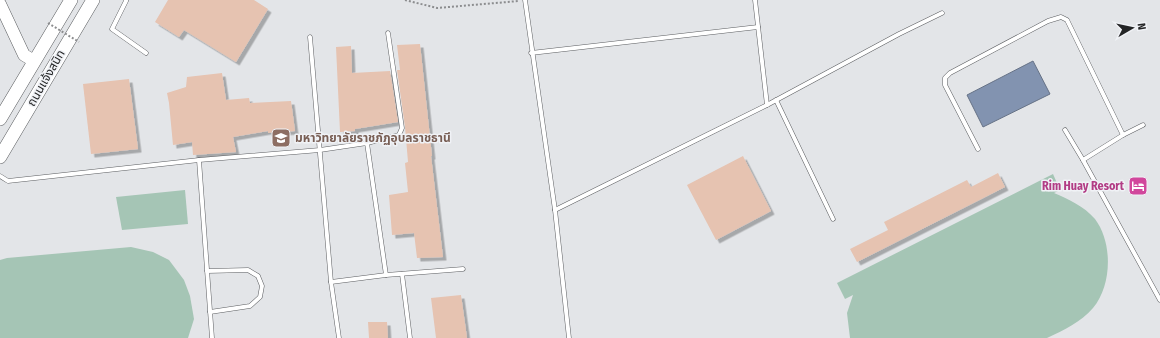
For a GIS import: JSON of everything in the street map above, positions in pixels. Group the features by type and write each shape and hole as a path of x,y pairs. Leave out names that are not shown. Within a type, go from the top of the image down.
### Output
{"main road":[{"name":"ถนนแจ้งสนิท","path":"0,119 71,0"},
{"name":"ถนนแจ้งสนิท","path":"0,157 93,0"}],"street":[{"path":"0,4 24,55 34,61"}],"lane":[{"path":"525,0 531,53 555,210 569,338"},
{"path":"755,0 767,105"},
{"path":"126,1 112,29 146,53"},
{"path":"555,210 767,105 899,34 942,13"},
{"path":"978,149 945,84 945,78 950,73 1048,21 1061,17 1067,20 1122,135"},
{"path":"531,53 758,27"},
{"path":"0,176 8,181 199,160 320,150 367,143 399,135 402,132 402,128 388,33"},
{"path":"310,37 331,282 339,338"},
{"path":"776,100 833,219"},
{"path":"1083,160 1122,135 1143,125"},
{"path":"1065,130 1160,300"},
{"path":"367,143 386,275"},
{"path":"199,160 212,338"},
{"path":"331,282 386,275 462,269"},
{"path":"207,272 248,270 258,276 262,286 260,297 250,306 210,312"},
{"path":"402,274 410,338"}],"path":[{"path":"405,0 437,8 525,0"},
{"path":"48,23 79,42"}],"green space":[{"path":"1053,174 1060,190 1054,193 1076,203 1091,214 1101,229 1105,240 1108,264 1104,288 1093,308 1078,322 1047,338 850,338 847,313 853,295 845,299 837,283"},
{"path":"185,190 188,224 122,230 116,197"},
{"path":"131,247 153,252 169,260 184,280 190,296 194,319 188,338 0,338 0,260 7,258"}],"water":[{"path":"1033,61 1050,94 983,127 967,95"}],"building":[{"path":"168,0 254,0 268,9 236,62 184,30 179,37 155,22"},
{"path":"420,44 443,257 417,258 414,233 392,235 389,195 408,192 405,163 408,162 397,70 400,70 397,45"},
{"path":"351,46 352,73 390,71 398,122 355,129 355,131 340,132 336,47"},
{"path":"222,73 226,100 249,98 250,103 291,101 295,131 268,133 268,131 233,137 236,152 193,155 192,142 173,145 167,93 186,87 187,77"},
{"path":"129,79 138,149 91,154 83,84"},
{"path":"743,156 771,211 716,240 687,185"},
{"path":"998,173 1005,187 857,262 850,249 888,230 884,222 967,180 971,187"},
{"path":"461,295 467,338 436,338 431,298"},
{"path":"368,322 387,322 388,338 369,338"}],"place":[{"name":"มหาวิทยาลัยราชภัฏอุบลราชธานี","path":"281,138"},
{"name":"Rim Huay Resort","path":"1138,186"}]}
